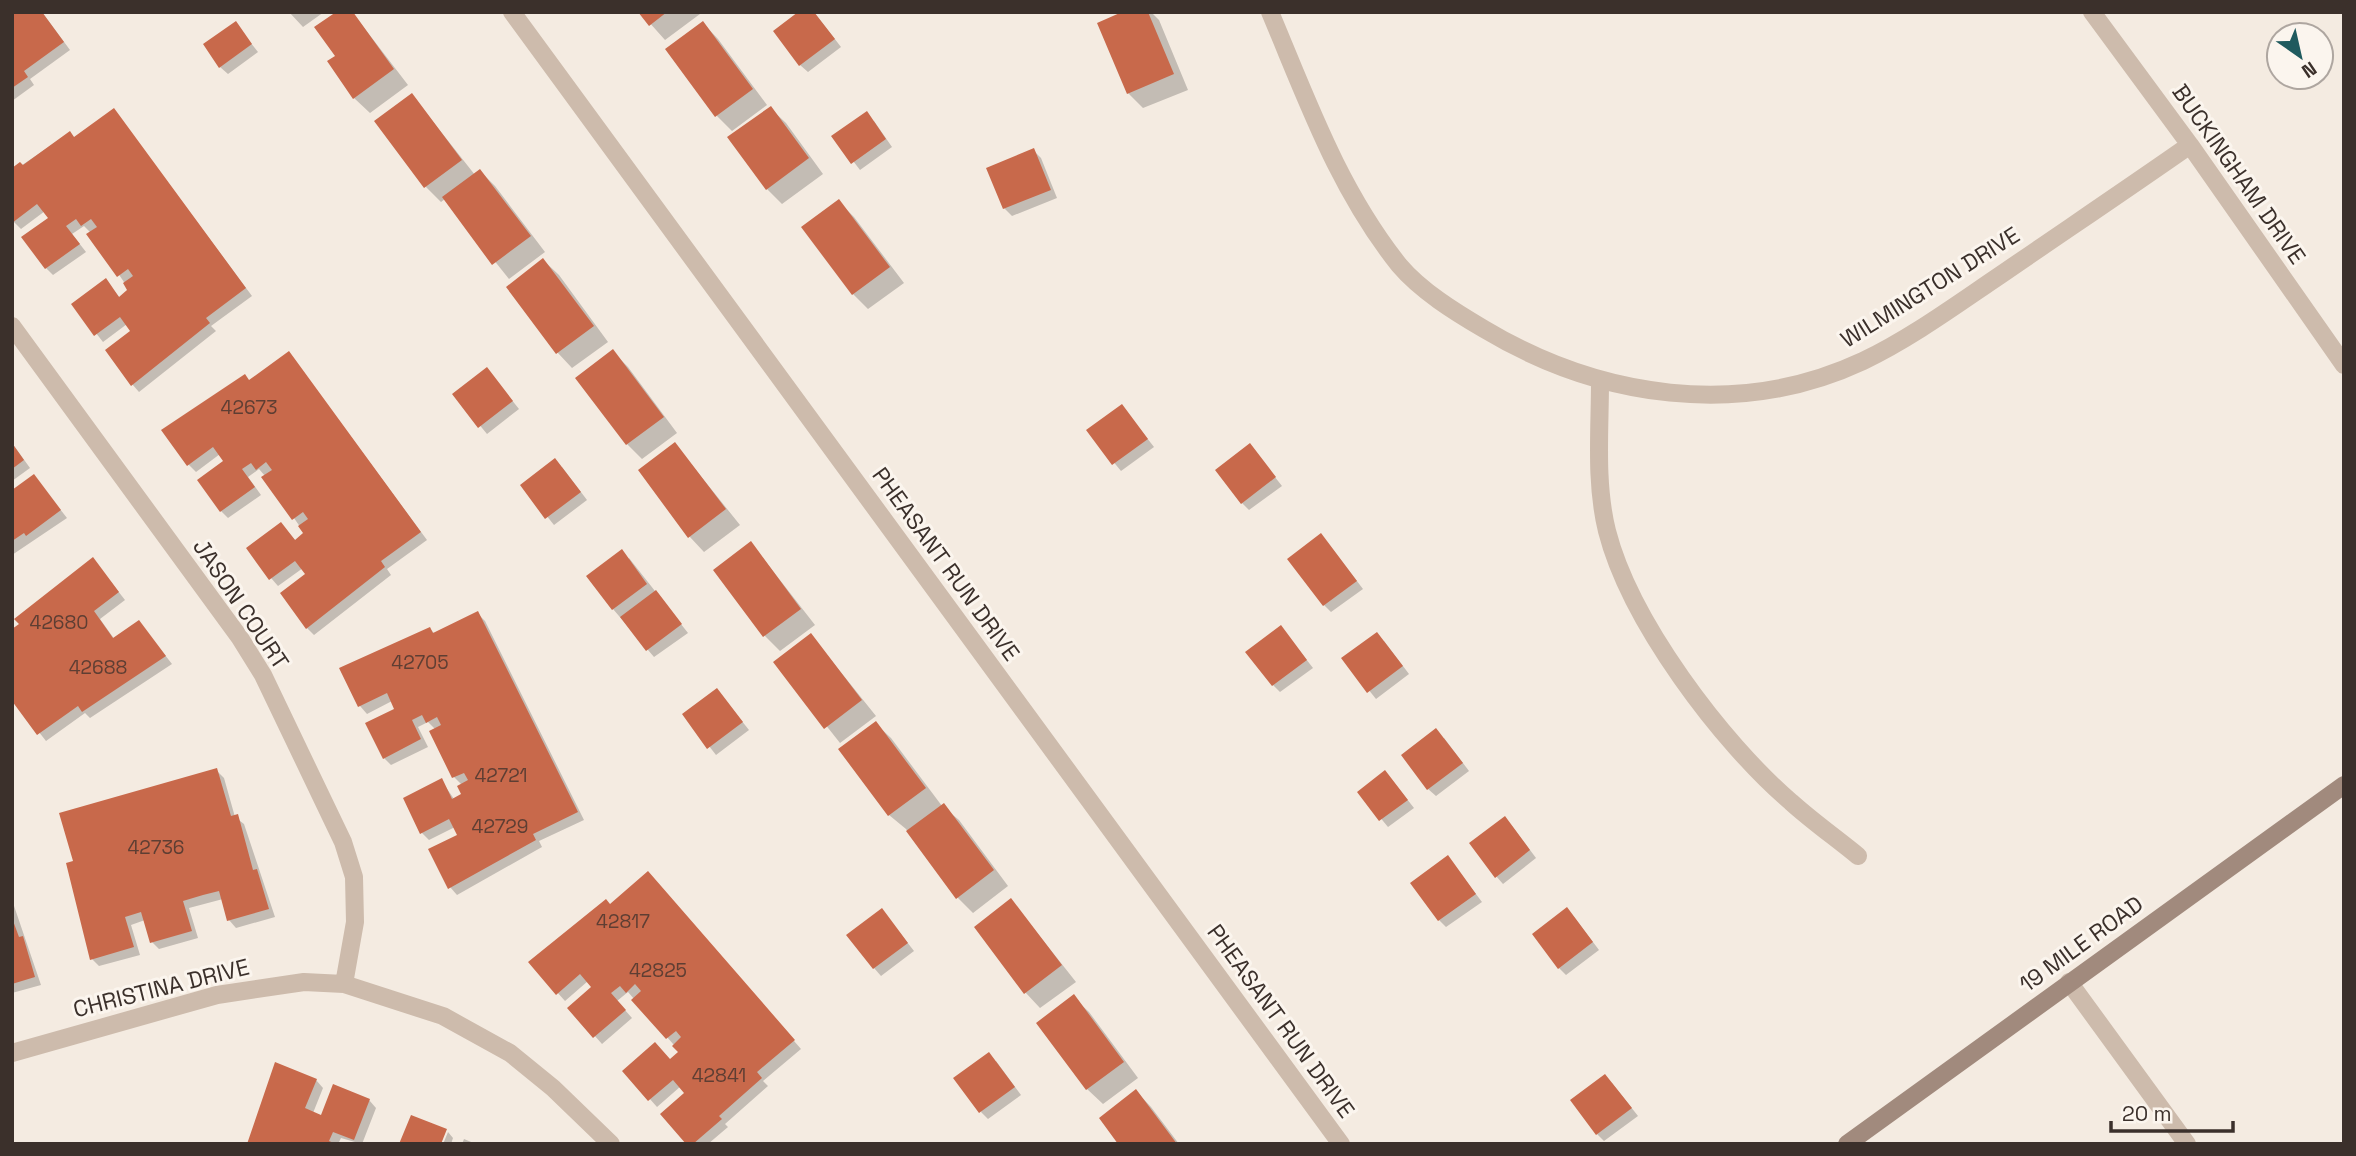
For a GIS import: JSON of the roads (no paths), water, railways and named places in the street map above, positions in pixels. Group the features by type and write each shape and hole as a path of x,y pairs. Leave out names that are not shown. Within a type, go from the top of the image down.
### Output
{"street":[{"name":"PHEASANT RUN DRIVE","path":"512,12 1341,1144"},
{"name":"WILMINGTON DRIVE","path":"1270,12 1342,180 1369,225 1402,268 1450,309 1510,345 1600,382 1662,394 1708,396 1766,392 1820,378 1865,360 1959,303 2190,145"},
{"name":"BUCKINGHAM DRIVE","path":"2092,12 2190,145 2344,365"},
{"name":"JASON COURT","path":"12,326 240,638 262,675 344,842 354,877 355,922 344,984"},
{"path":"1600,382 1600,473 1607,531 1631,594 1671,661 1734,743 1789,801 1858,856"},
{"name":"19 MILE ROAD","path":"1847,1144 2344,785"},
{"name":"CHRISTINA DRIVE","path":"12,1053 216,995 304,982 344,984 443,1016 510,1053 553,1088 611,1144"},
{"path":"2069,982 2187,1144"}]}
